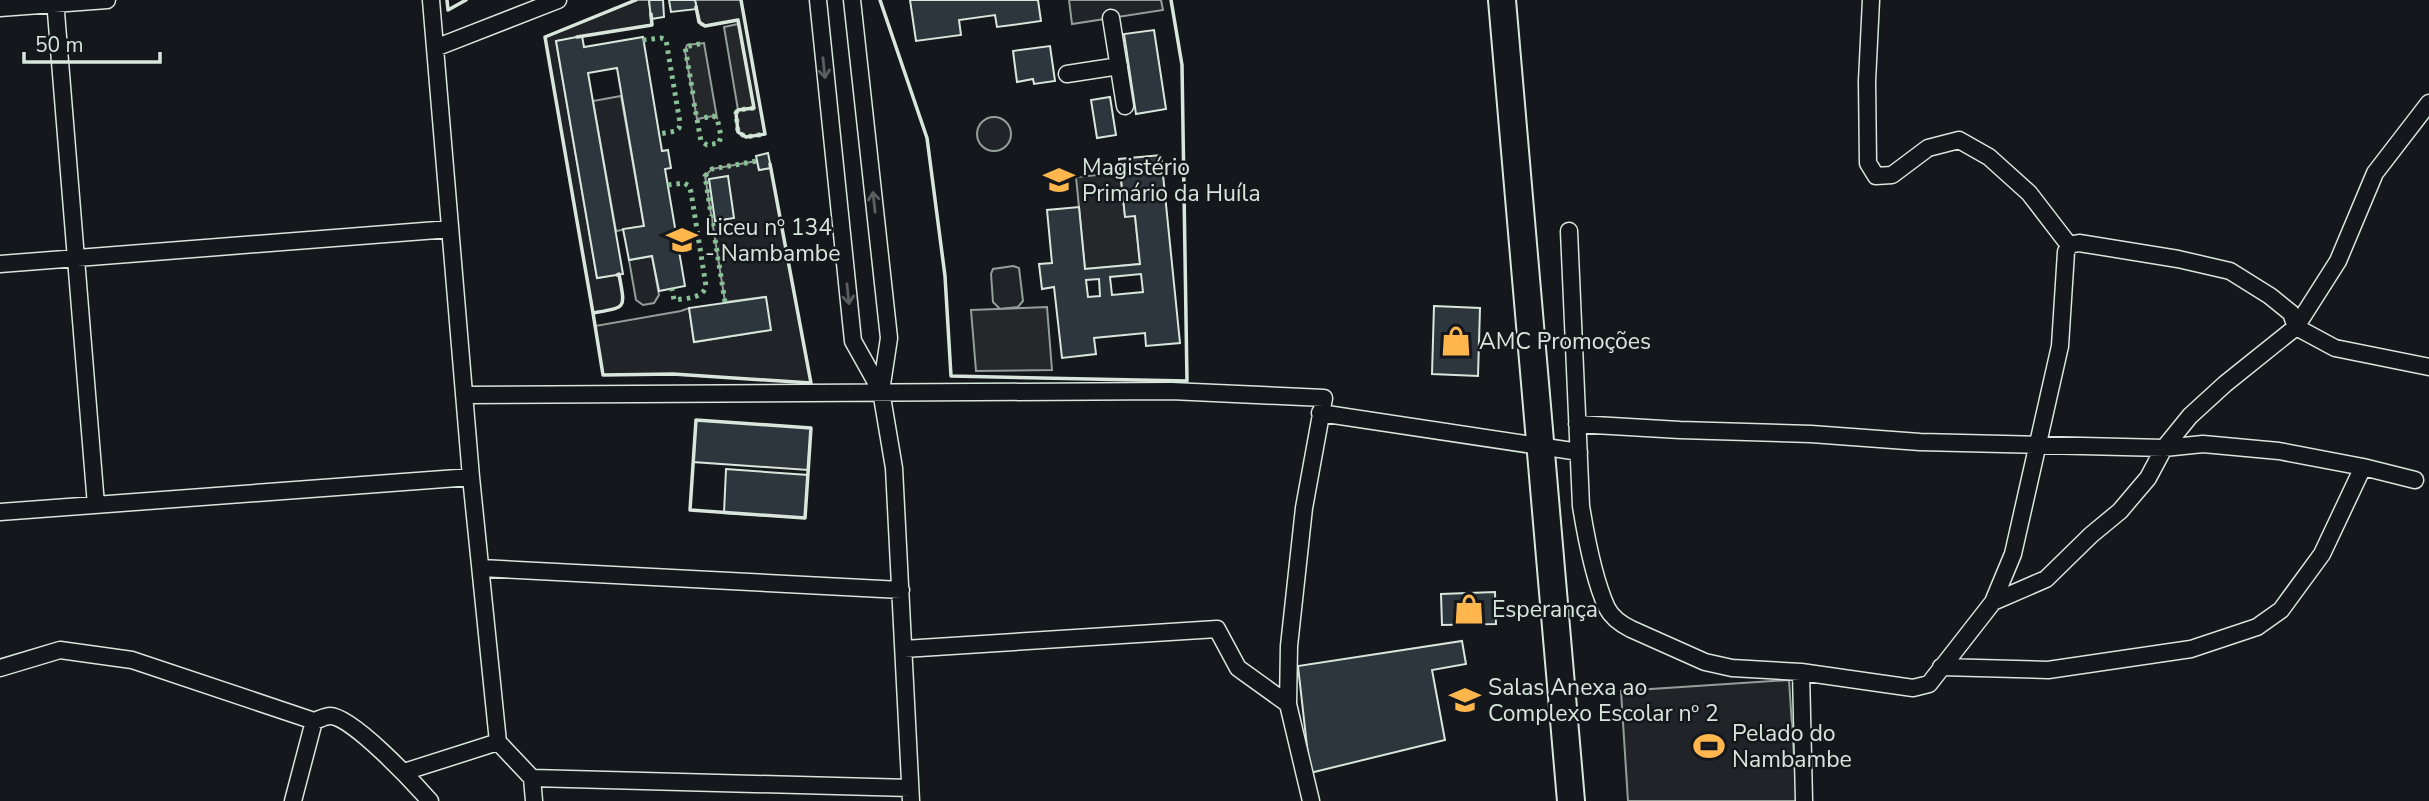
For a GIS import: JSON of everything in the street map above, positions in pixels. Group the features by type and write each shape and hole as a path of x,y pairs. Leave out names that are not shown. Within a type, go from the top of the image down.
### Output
{"main road":[{"path":"1502,0 1572,801"}],"street":[{"path":"0,8 107,0"},
{"path":"431,0 471,477 498,742 532,778 534,801"},
{"path":"435,48 558,0"},
{"path":"818,0 853,341 881,391"},
{"path":"532,778 911,794 894,468 881,391 889,338 852,0"},
{"path":"1871,0 1867,82 1868,163 1876,176 1892,175 1928,148 1959,140 1989,157 2029,193 2069,245"},
{"path":"55,2 96,505"},
{"path":"1111,18 1125,106"},
{"path":"1067,74 1119,66"},
{"path":"1993,602 2046,579 2120,511 2148,478 2164,448 2190,416 2296,327 2338,261 2375,173 2429,103"},
{"path":"0,264 450,229"},
{"path":"1569,232 1581,506 1586,540 1608,609 1619,624 1705,662 1732,668 1801,672 1913,688 1929,684 1993,602 2013,554 2060,346 2066,252 2069,245"},
{"path":"2069,245 2079,243 2129,251 2230,271 2291,313 2296,327 2335,348 2429,367"},
{"path":"464,395 1171,391 1324,398 1304,508 1289,646 1288,705 1311,801"},
{"path":"1320,413 1578,452"},
{"path":"1577,424 1811,434 1920,442 2164,448 2203,444 2278,452 2363,467 2415,480"},
{"path":"1941,667 2048,670 2191,649 2257,627 2281,610 2322,554 2363,467"},
{"path":"0,512 471,477"},
{"path":"481,568 901,590"},
{"path":"904,649 1217,629 1238,668 1288,705"},
{"path":"0,668 60,650 132,660 314,721 330,716 348,723 404,772 430,801"},
{"path":"1801,672 1804,801"},
{"path":"293,801 314,721"},
{"path":"404,772 498,742"}],"shaded area":[{"path":"636,0 649,0 652,25 556,41 597,278 619,274 623,300 618,307 593,313 545,37"},
{"path":"695,0 741,0 765,134 746,137 738,132 736,113 738,110 754,107 738,20 701,25"},
{"path":"1069,0 1161,0 1163,10 1072,24"},
{"path":"738,24 754,108 738,110 724,27"},
{"path":"704,43 717,118 713,116 697,119 685,51 687,45"},
{"path":"621,96 644,226 616,231 593,101"},
{"path":"994,117 1006,122 1011,134 1006,146 994,151 982,146 977,134 982,122"},
{"path":"757,161 759,170 771,168 811,383 674,374 603,375 595,326 689,308 694,342 770,330 765,297 725,302 705,176 712,169"},
{"path":"1120,173 1125,216 1135,216 1140,264 1085,269 1076,177"},
{"path":"652,256 659,295 654,303 643,305 636,300 629,260"},
{"path":"1013,266 1019,268 1023,301 1018,307 1000,309 993,302 991,274 993,269"},
{"path":"1047,307 1052,370 976,371 971,310"},
{"name":"Pelado do Nambambe","path":"1789,680 1797,801 1628,801 1621,691"}],"building":[{"path":"649,0 663,0 664,17 651,19"},
{"path":"669,0 695,0 697,9 671,12"},
{"path":"910,0 1038,0 1041,21 997,27 995,15 959,20 961,35 916,41"},
{"path":"1154,30 1166,109 1136,114 1124,34"},
{"path":"582,36 584,47 643,37 662,151 668,150 671,168 665,169 685,286 659,291 652,256 629,260 623,229 644,226 617,68 588,73 623,274 597,278 556,41"},
{"path":"1050,46 1055,81 1034,84 1033,79 1017,82 1013,51"},
{"path":"1110,97 1116,135 1097,138 1091,100"},
{"path":"768,153 771,168 759,170 756,156"},
{"path":"1161,155 1180,343 1146,346 1145,333 1094,338 1096,354 1062,358 1054,287 1042,289 1039,264 1052,263 1047,210 1079,207 1085,269 1140,264 1135,216 1125,217 1119,159","holes":["1141,274 1143,292 1112,295 1110,277","1099,279 1100,296 1088,297 1086,280"]},
{"path":"728,176 734,218 715,221 709,179"},
{"path":"766,297 771,330 694,342 689,308"},
{"name":"AMC Promoções","path":"1434,306 1480,308 1478,376 1432,374"},
{"path":"696,420 811,428 808,470 693,462"},
{"path":"726,469 808,475 805,518 724,513"},
{"name":"Esperança","path":"1495,592 1496,624 1442,625 1441,594"},
{"path":"1462,641 1466,664 1432,670 1445,740 1310,773 1298,666"}],"hedge":[{"path":"643,40 666,40 680,123 676,131 659,134"},
{"path":"693,94 685,47 704,43"},
{"path":"694,103 701,141 707,145 719,143 721,136 717,118 703,118"},
{"path":"754,108 738,110 738,132 746,137 765,134"},
{"path":"725,302 705,176 712,169 757,161"},
{"path":"668,185 684,183 689,186 706,286 698,296 674,300 672,289"}],"wall":[{"path":"447,0 448,10 466,0"},
{"path":"617,275 619,274 623,300 621,304 613,309 593,313 545,37 636,0"},
{"path":"696,7 699,22 705,26 738,20 754,108 738,110 736,113 738,132 746,137 765,134 741,0"},
{"path":"880,0 927,138 945,276 951,376 1187,381 1182,65 1171,0"},
{"path":"577,37 652,25 651,14"},
{"path":"593,313 603,375 673,374 811,383 770,164"},
{"path":"696,420 811,428 805,518 690,510 696,420"}],"place":[{"name":"Magistério Primário da Huíla","path":"1059,180"},
{"name":"Liceu nº 134 - Nambambe","path":"682,240"},
{"name":"AMC Promoções","path":"1456,341"},
{"name":"Esperança","path":"1469,609"},
{"name":"Salas Anexa ao Complexo Escolar nº 2","path":"1465,700"},
{"name":"Pelado do Nambambe","path":"1709,746"}]}
